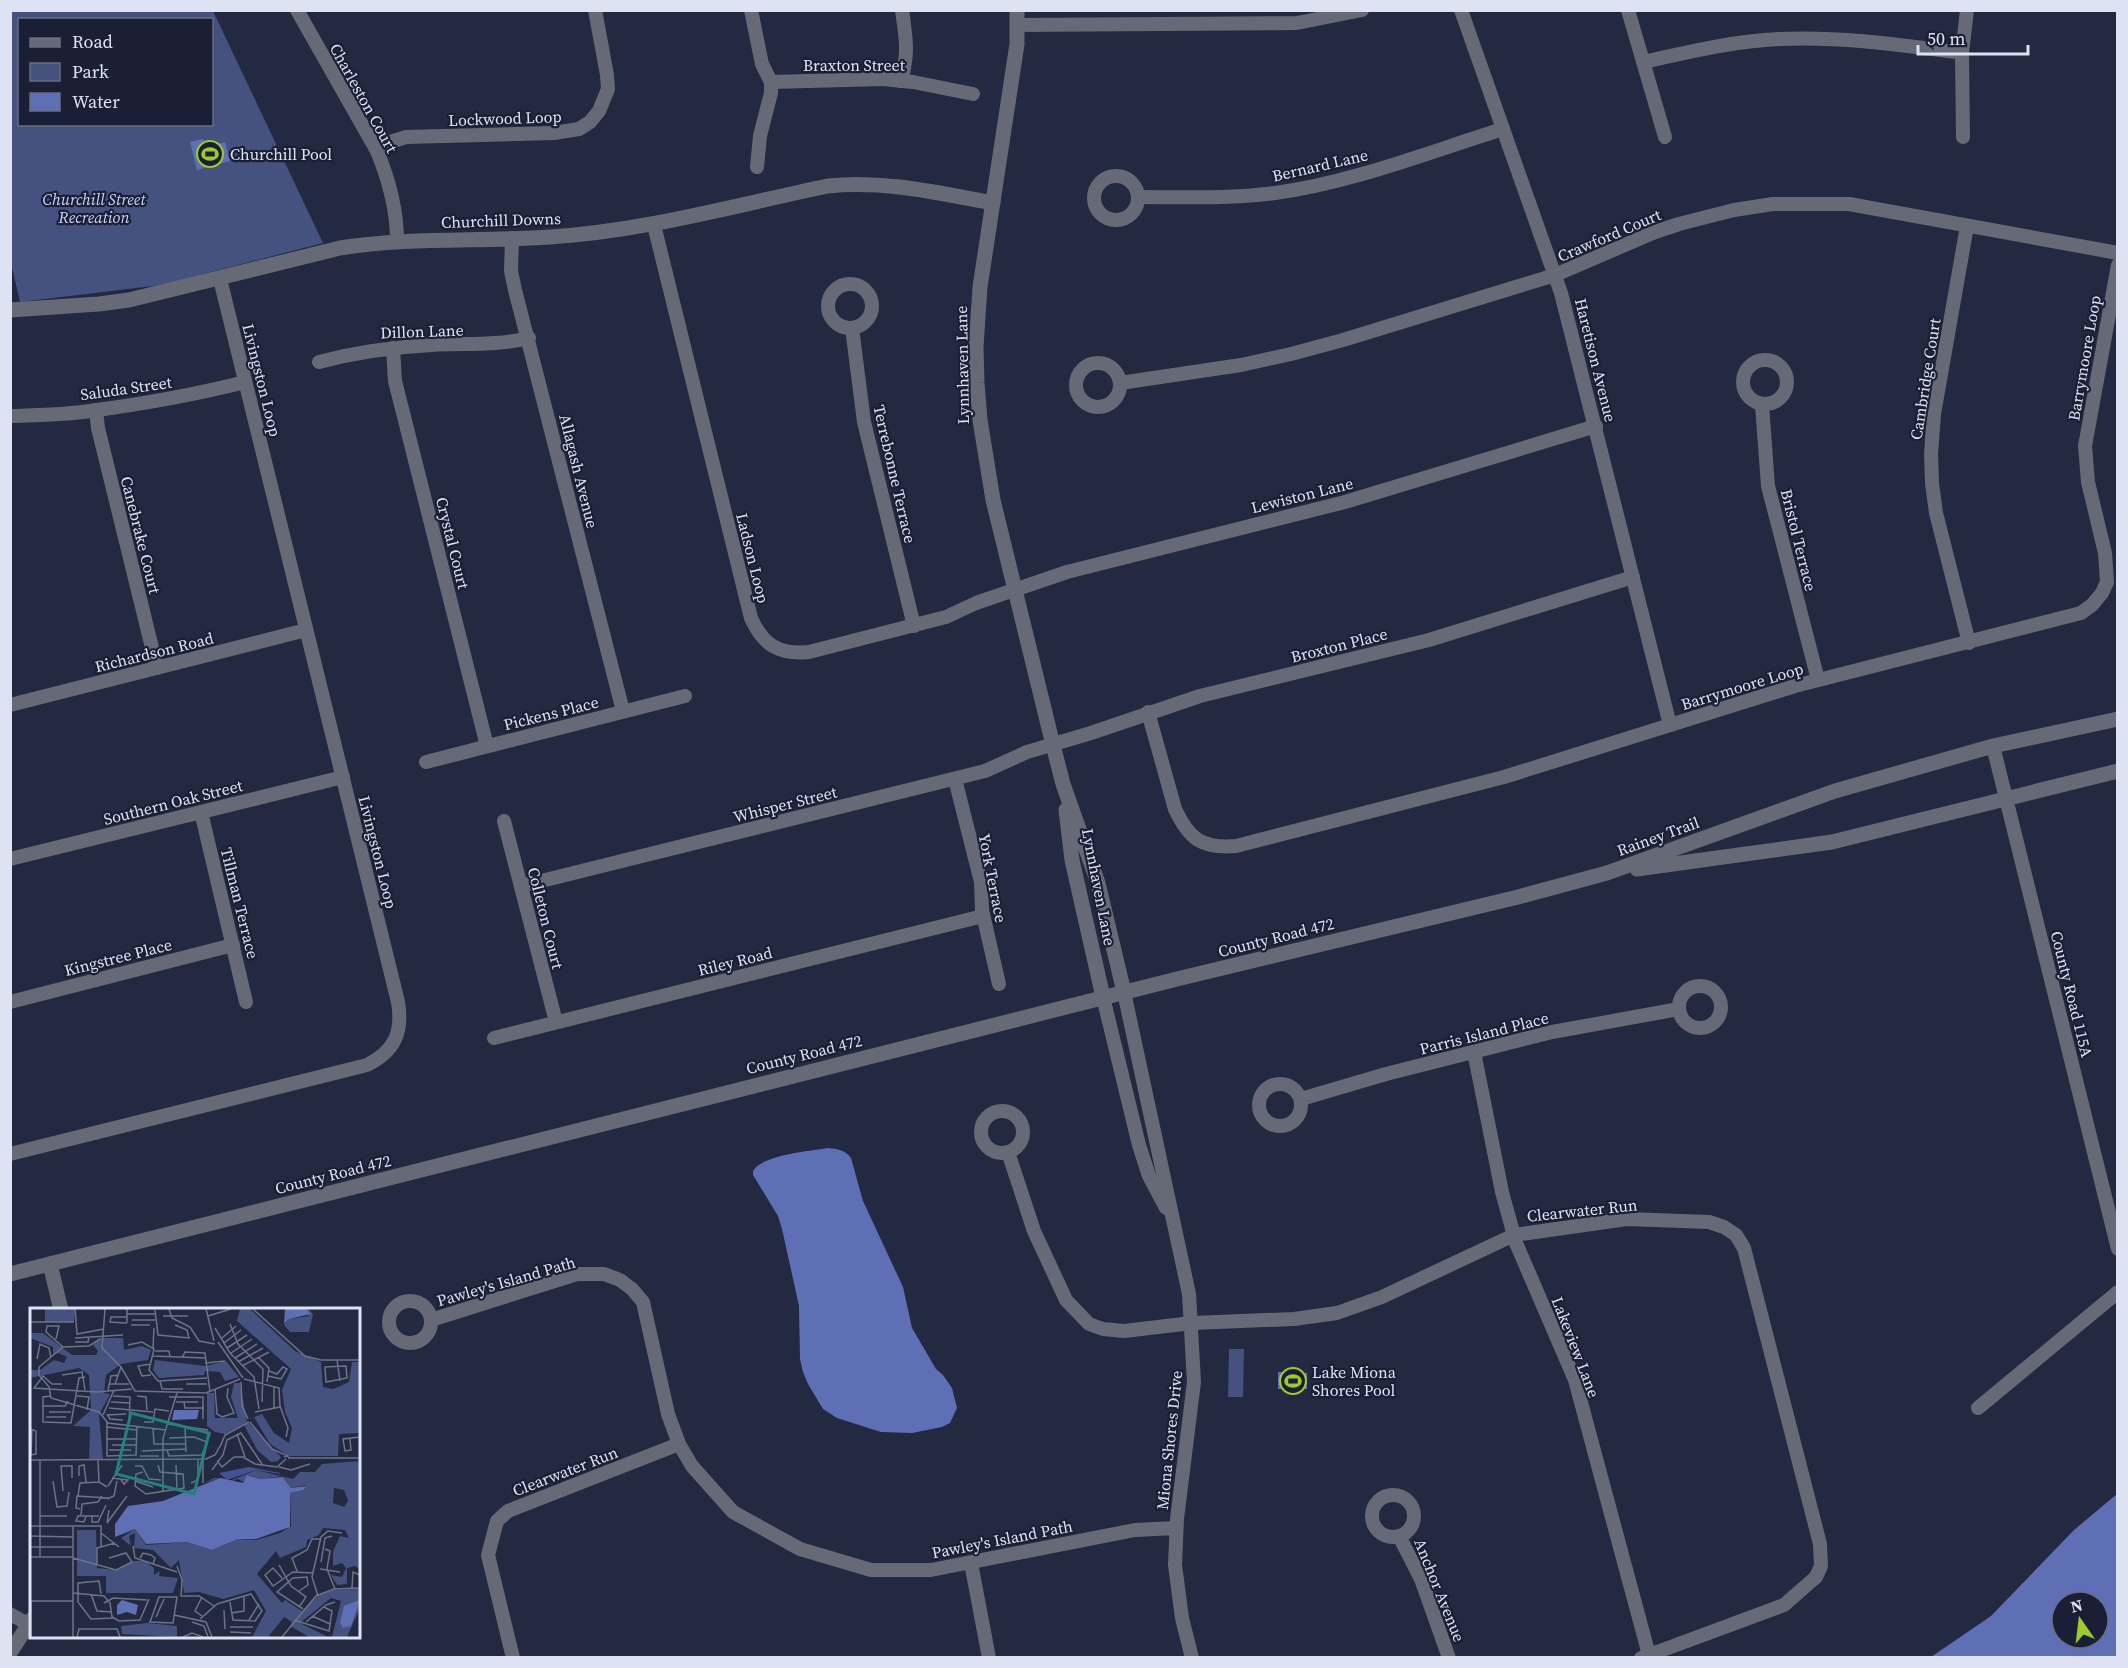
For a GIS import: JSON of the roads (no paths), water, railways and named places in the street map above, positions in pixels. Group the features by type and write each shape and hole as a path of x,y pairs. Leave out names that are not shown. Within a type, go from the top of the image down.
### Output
{"street":[{"name":"Lockwood Loop","path":"375,147 406,138 554,133 579,129 590,122 599,111 608,89 595,10"},
{"path":"751,10 762,64 771,82 771,93 760,136 757,167"},
{"path":"901,81 907,46 902,10"},
{"path":"1017,18 1287,24 1362,10"},
{"name":"Haretison Avenue","path":"1461,10 1555,275 1573,335 1670,725"},
{"path":"1628,10 1665,137"},
{"path":"1963,137 1962,53 1967,10"},
{"name":"Charleston Court","path":"299,11 375,147 392,198 397,224 397,241"},
{"name":"Lynnhaven Lane","path":"1017,18 1017,44 979,298 976,347 977,383 985,461 1014,590 1063,784 1098,883 1124,992"},
{"path":"1643,62 1737,44 1796,38 1861,41 1962,53"},
{"name":"Braxton Street","path":"771,82 853,78 901,81 973,94"},
{"name":"Bernard Lane","path":"1138,197 1187,198 1275,193 1370,171 1503,129"},
{"name":"Churchill Downs","path":"10,310 129,300 340,248 397,241 569,236 654,225 828,186 852,183 884,184 993,203"},
{"name":"Crawford Court","path":"1120,383 1241,365 1291,354 1433,314 1555,275 1663,229 1707,216 1773,204 1849,204 2118,253"},
{"name":"Ladson Loop","path":"654,225 751,618 758,634 768,644 782,651 795,654 809,652 946,617 976,603 1014,590"},
{"name":"Cambridge Court","path":"1967,226 1934,414 1931,454 1936,513 1969,642"},
{"name":"Allagash Avenue","path":"512,238 511,271 623,711"},
{"name":"Barrymoore Loop","path":"1148,712 1175,809 1182,824 1203,844 1218,847 1247,843 1442,794 1818,681 2081,613 2092,605 2107,582 2106,553 2088,482 2085,446 2118,265"},
{"name":"Livingston Loop","path":"10,1154 367,1065 379,1059 389,1049 399,1029 398,1002 220,279"},
{"name":"Terrebonne Terrace","path":"852,328 864,422 914,626"},
{"name":"Dillon Lane","path":"319,362 374,349 508,343 529,338"},
{"name":"Crystal Court","path":"393,348 395,381 487,746"},
{"name":"Saluda Street","path":"10,416 96,410 189,396 245,382"},
{"name":"Bristol Terrace","path":"1762,405 1768,486 1818,681"},
{"name":"Canebrake Court","path":"96,410 98,428 157,668"},
{"name":"Lewiston Lane","path":"1014,590 1108,561 1345,501 1596,426"},
{"name":"Broxton Place","path":"1053,745 1200,696 1429,640 1633,577"},
{"name":"Richardson Road","path":"10,705 306,630"},
{"name":"Pickens Place","path":"426,762 685,696"},
{"name":"Rainey Trail","path":"1607,873 1824,795 1993,746 2118,719"},
{"name":"Whisper Street","path":"521,886 955,779 985,771 1027,752 1053,745"},
{"name":"County Road 115A","path":"1993,746 2118,1249"},
{"name":"Rainey Trail","path":"1607,873 1832,842 2118,771"},
{"name":"Southern Oak Street","path":"10,859 343,777"},
{"name":"York Terrace","path":"955,779 981,882 983,916 999,984"},
{"name":"Lynnhaven Lane","path":"1063,784 1072,860 1103,997"},
{"name":"Tillman Terrace","path":"201,812 246,1002"},
{"name":"Colleton Court","path":"504,821 556,1023"},
{"name":"County Road 472","path":"10,1274 1103,997 1518,897 1607,873"},
{"name":"Riley Road","path":"494,1038 983,916"},
{"name":"Kingstree Place","path":"10,1002 233,945"},
{"name":"Miona Shores Drive","path":"1124,992 1190,1294 1194,1382 1176,1528 1175,1565 1182,1618 1192,1658"},
{"name":"Miona Shores Drive","path":"1103,997 1139,1145 1149,1176 1175,1226"},
{"name":"Parris Island Place","path":"1300,1099 1386,1074 1552,1032 1678,1009"},
{"name":"Lakeview Lane","path":"1474,1052 1502,1192 1514,1235 1575,1380 1645,1656"},
{"name":"Clearwater Run","path":"1008,1152 1034,1231 1066,1300 1089,1324 1103,1329 1124,1331 1192,1323 1294,1319 1337,1313 1382,1297 1514,1235 1627,1219 1709,1222 1724,1227 1736,1235 1744,1248 1820,1544 1821,1566 1816,1577 1784,1605 1645,1656"},
{"path":"50,1264 61,1308"},
{"name":"Pawley's Island Path","path":"431,1320 577,1275 604,1274 620,1280 643,1302 668,1414 679,1444 692,1466 733,1512 800,1549 871,1570 931,1570 1135,1530 1176,1528"},
{"path":"1978,1408 2118,1292"},
{"name":"Clearwater Run","path":"513,1658 488,1555 497,1521 508,1510 679,1444"},
{"name":"Anchor Avenue","path":"1399,1536 1421,1579 1449,1658"},
{"path":"970,1563 989,1658"},
{"path":"10,1614 30,1621 10,1653"}],"water":[{"name":"Churchill Pool","path":"203,139 206,147 225,142 230,161 197,170 190,142"},
{"path":"828,1148 841,1150 851,1158 863,1201 903,1287 912,1328 936,1369 952,1388 957,1408 950,1423 942,1427 912,1433 881,1432 837,1418 823,1409 803,1372 800,1359 799,1306 782,1229 778,1216 753,1175 753,1171 776,1157"},
{"name":"Lake Miona Shores Pool","path":"1278,1372 1307,1373 1307,1389 1278,1389"},
{"path":"2117,1494 2117,1657 1931,1657 1991,1616 2074,1530"}],"place":[{"name":"Churchill Pool","path":"210,154"},
{"name":"Lake Miona Shores Pool","path":"1293,1381"}],"park label":[{"name":"Churchill Street Recreation","path":"94,208"}]}
